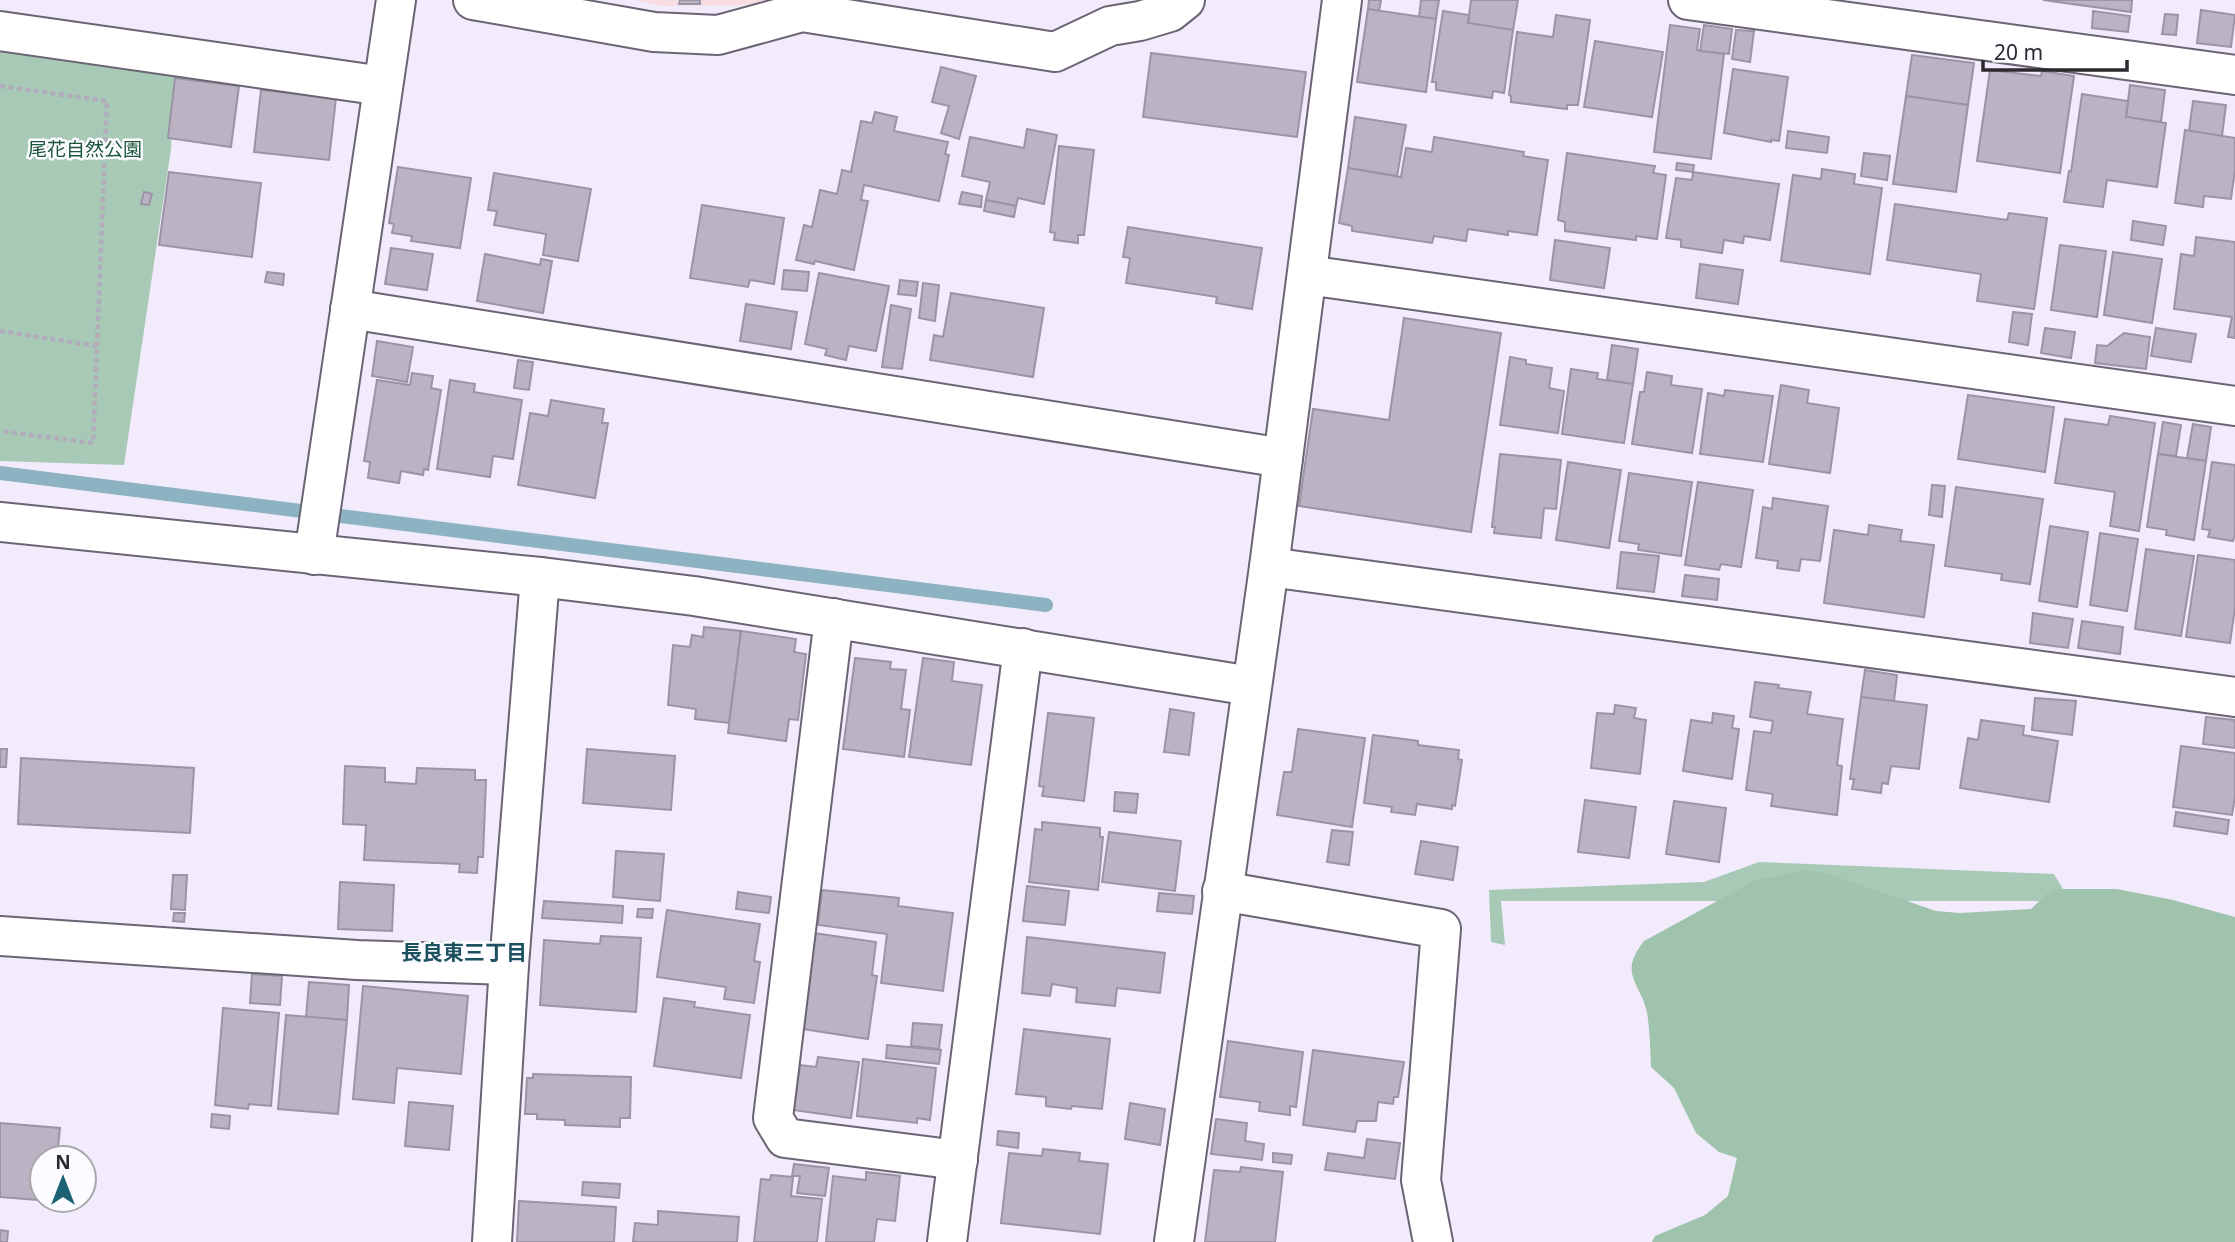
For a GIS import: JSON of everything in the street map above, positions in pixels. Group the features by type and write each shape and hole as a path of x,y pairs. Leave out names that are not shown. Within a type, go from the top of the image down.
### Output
{"street":[{"path":"319,522 396,0"},
{"path":"473,0 654,32 718,35 802,12 1055,52 1110,26 1170,12 1185,0"},
{"path":"1174,1242 1269,567 1342,0"},
{"path":"1688,0 1889,14 2235,75"},
{"path":"0,31 383,86"},
{"path":"1307,275 2235,406"},
{"path":"350,309 1283,458"},
{"path":"0,523 319,522 540,577 694,596 1251,686"},
{"path":"1269,567 2235,696"},
{"path":"492,1242 509,965 540,577"},
{"path":"834,618 773,1118 785,1138 958,1160"},
{"path":"947,1242 1023,648"},
{"path":"1222,891 1441,929 1421,1180 1433,1242"},
{"path":"0,936 357,960 509,965"}],"path":[{"path":"0,86 107,101 93,443 0,430"},
{"path":"0,331 97,346"}],"shaded area":[{"path":"634,0 774,0 753,5 664,6"}],"green space":[{"name":"尾花自然公園","path":"0,49 175,75 171,149 124,465 0,461"},
{"path":"1759,862 2054,874 2070,901 1501,901 1505,945 1491,942 1489,890 1704,882"},
{"path":"1801,871 1822,872 1936,911 1960,913 2031,909 2052,889 2117,889 2173,900 2235,917 2235,1242 1652,1242 1655,1236 1705,1215 1728,1196 1737,1158 1719,1152 1696,1133 1674,1088 1651,1067 1647,1012 1633,978 1636,952 1644,941 1754,881"}],"building":[{"path":"680,0 700,0 700,4 679,4"},
{"path":"1369,0 1381,0 1379,11 1368,9"},
{"path":"1421,0 1439,0 1436,19 1419,17"},
{"path":"1471,0 1518,0 1513,30 1468,23"},
{"path":"2043,0 2132,0 2131,12"},
{"path":"1368,9 1436,19 1426,92 1357,82"},
{"path":"2201,10 2235,15 2231,47 2197,43"},
{"path":"1443,11 1469,15 1468,23 1513,30 1504,93 1493,91 1492,98 1436,90 1436,82 1432,82"},
{"path":"2093,11 2130,16 2128,32 2092,28"},
{"path":"2165,14 2178,15 2176,35 2162,34"},
{"path":"1556,15 1590,20 1578,105 1567,105 1567,109 1511,102 1509,95 1517,32 1553,37"},
{"path":"1670,25 1700,29 1697,50 1724,54 1711,159 1654,152"},
{"path":"1704,25 1732,29 1729,54 1700,51"},
{"path":"1736,30 1754,31 1750,62 1732,59"},
{"path":"1595,41 1663,52 1652,117 1584,107"},
{"path":"1151,53 1306,72 1297,137 1143,117"},
{"path":"1912,55 1974,63 1968,105 1906,96"},
{"path":"941,67 976,76 959,139 941,133 949,106 932,102"},
{"path":"1733,69 1788,77 1779,141 1771,142 1724,133"},
{"path":"1990,70 2041,76 2042,71 2074,76 2060,173 1977,161"},
{"path":"175,78 239,86 231,147 168,138"},
{"path":"2130,85 2165,90 2161,122 2126,117"},
{"path":"261,90 336,98 329,160 254,152"},
{"path":"2082,94 2128,101 2126,117 2166,123 2157,187 2107,180 2103,207 2064,202"},
{"path":"1906,96 1968,105 1956,192 1893,184"},
{"path":"2193,101 2226,105 2222,136 2189,131"},
{"path":"875,112 897,117 894,131 948,142 945,154 949,155 939,201 864,185 861,200 868,201 854,270 815,261 814,264 796,260 804,225 812,227 820,190 837,194 842,170 851,172 861,121 872,123"},
{"path":"1355,117 1406,125 1397,176 1348,168"},
{"path":"1027,129 1057,135 1044,204 1018,198 1016,206 986,200 990,182 962,176 970,137 1024,148"},
{"path":"2185,130 2235,138 2231,199 2204,196 2203,207 2175,203"},
{"path":"1788,131 1829,137 1827,153 1786,148"},
{"path":"1434,137 1524,152 1523,156 1548,160 1537,235 1508,231 1508,235 1468,229 1466,241 1434,236 1432,243 1352,231 1352,226 1339,223 1348,168 1401,177 1406,148 1432,152"},
{"path":"1059,146 1094,150 1084,235 1078,235 1078,243 1054,240 1055,233 1050,232"},
{"path":"1567,153 1655,166 1653,173 1666,175 1657,239 1636,236 1636,240 1565,231 1565,222 1558,220"},
{"path":"1864,153 1890,156 1887,180 1861,176"},
{"path":"1677,163 1694,165 1693,172 1676,170"},
{"path":"398,167 471,178 460,248 411,241 412,236 392,233 394,224 389,223"},
{"path":"1822,169 1855,174 1854,184 1882,188 1870,274 1781,261 1793,175 1821,179"},
{"path":"169,172 261,183 252,257 159,245"},
{"path":"1693,172 1779,184 1770,240 1744,236 1743,243 1724,240 1722,253 1681,247 1681,240 1666,238 1676,178 1692,180"},
{"path":"494,173 591,189 578,261 543,255 546,234 494,225 497,211 488,210"},
{"path":"144,192 152,194 149,205 141,204"},
{"path":"962,192 982,196 981,207 959,204"},
{"path":"986,200 1016,206 1014,217 984,211"},
{"path":"1895,204 2007,220 2009,213 2047,218 2034,309 1977,301 1981,274 1887,260"},
{"path":"702,205 784,218 774,284 750,280 748,287 690,278"},
{"path":"2133,221 2166,226 2163,245 2131,240"},
{"path":"1128,227 1262,248 1252,309 1216,303 1217,297 1126,283 1130,258 1123,257"},
{"path":"2196,237 2235,242 2235,338 2228,337 2232,317 2174,309 2181,254 2194,256"},
{"path":"1555,240 1610,248 1604,288 1550,280"},
{"path":"2060,245 2106,251 2097,317 2051,310"},
{"path":"391,248 433,254 427,290 385,284"},
{"path":"2113,252 2162,259 2152,323 2104,315"},
{"path":"485,254 540,265 541,259 552,261 543,313 477,301"},
{"path":"1700,264 1743,270 1738,304 1696,298"},
{"path":"784,270 809,272 807,291 782,289"},
{"path":"267,272 284,274 283,285 265,282"},
{"path":"819,273 889,286 876,351 849,346 846,360 825,355 827,349 805,344"},
{"path":"900,280 918,282 916,296 898,294"},
{"path":"923,283 939,285 935,321 919,318"},
{"path":"951,293 1044,308 1033,377 930,360 934,335 943,337"},
{"path":"746,304 797,312 791,349 740,341"},
{"path":"891,305 911,309 902,369 882,367"},
{"path":"2013,312 2032,314 2028,345 2009,342"},
{"path":"1404,318 1501,333 1471,532 1299,506 1313,409 1389,420"},
{"path":"2045,328 2075,332 2071,358 2041,353"},
{"path":"2156,328 2196,334 2191,362 2151,356"},
{"path":"2124,333 2150,337 2146,369 2095,363 2097,345 2107,346"},
{"path":"377,341 413,347 407,382 372,376"},
{"path":"1612,345 1638,349 1633,384 1607,380"},
{"path":"1510,357 1526,360 1526,364 1552,368 1549,388 1564,391 1558,433 1500,425"},
{"path":"518,360 533,362 529,390 514,388"},
{"path":"1571,369 1598,373 1597,379 1633,384 1624,443 1562,434"},
{"path":"1647,372 1672,376 1671,385 1702,389 1692,453 1632,444 1640,392 1644,392"},
{"path":"412,373 433,376 431,388 441,390 428,470 424,469 423,475 401,471 399,483 368,478 370,462 364,461 377,380 410,385"},
{"path":"450,380 475,384 474,392 522,400 513,459 493,456 490,477 437,469"},
{"path":"1781,385 1809,390 1807,403 1839,408 1830,473 1769,464"},
{"path":"1725,390 1773,396 1763,462 1700,454 1708,393 1724,396"},
{"path":"1968,395 2054,407 2045,472 1958,459"},
{"path":"551,400 604,409 602,423 608,423 595,498 518,485 530,413 548,416"},
{"path":"2110,416 2155,423 2139,531 2110,526 2115,492 2055,483 2065,419 2108,425"},
{"path":"2163,422 2181,425 2176,456 2158,454"},
{"path":"2193,424 2211,427 2206,461 2187,458"},
{"path":"1500,454 1561,460 1556,509 1544,508 1541,538 1494,533 1495,527 1492,527"},
{"path":"2158,454 2206,461 2194,540 2166,535 2167,530 2147,527"},
{"path":"1568,462 1621,470 1609,548 1556,540"},
{"path":"2212,462 2235,465 2233,541 2208,537 2210,530 2202,529"},
{"path":"1629,473 1692,482 1681,556 1638,550 1639,544 1619,541"},
{"path":"1698,482 1753,490 1741,567 1721,564 1719,570 1685,565"},
{"path":"1932,485 1945,486 1942,517 1929,515"},
{"path":"1956,487 2043,499 2030,584 2001,580 2002,574 1945,566"},
{"path":"1773,498 1828,506 1820,561 1801,559 1799,571 1777,568 1778,561 1756,558 1763,507 1772,509"},
{"path":"1869,525 1902,530 1900,541 1934,545 1924,617 1824,603 1834,530 1868,535"},
{"path":"2050,526 2088,532 2077,607 2039,601"},
{"path":"2100,533 2138,539 2127,611 2090,605"},
{"path":"2146,549 2194,556 2181,636 2135,629"},
{"path":"1621,552 1659,556 1654,592 1617,588"},
{"path":"2198,555 2235,560 2235,608 2230,643 2186,637"},
{"path":"1685,575 1719,579 1717,600 1682,596"},
{"path":"2033,613 2073,619 2068,648 2030,643"},
{"path":"2082,621 2123,627 2120,654 2078,648"},
{"path":"704,627 741,631 729,723 695,719 696,709 668,705 673,645 690,647 692,635 703,637"},
{"path":"741,631 796,639 794,652 806,654 798,720 789,719 786,741 728,733"},
{"path":"855,658 891,662 890,669 906,670 901,709 910,710 904,757 843,749"},
{"path":"923,658 954,662 952,681 982,685 971,765 909,757"},
{"path":"1865,670 1897,675 1894,701 1861,697"},
{"path":"1755,682 1811,692 1807,714 1843,719 1837,765 1842,766 1837,815 1771,806 1773,794 1746,790 1754,731 1771,733 1773,721 1750,717"},
{"path":"1861,697 1927,705 1919,769 1891,766 1888,784 1882,783 1881,793 1852,789 1854,779 1850,779"},
{"path":"2035,698 2076,701 2072,735 2032,730"},
{"path":"1615,705 1636,708 1634,718 1646,720 1640,774 1591,768 1597,713 1614,714"},
{"path":"1170,709 1194,713 1189,755 1164,752"},
{"path":"1048,713 1094,718 1084,801 1042,796 1044,787 1039,786"},
{"path":"1713,713 1734,716 1732,728 1739,729 1732,779 1683,771 1691,720 1712,723"},
{"path":"2206,717 2235,720 2235,748 2203,744"},
{"path":"1981,720 2024,726 2023,735 2058,741 2049,802 1960,788 1968,738 1978,740"},
{"path":"1298,729 1365,738 1352,827 1277,815 1284,772 1292,772"},
{"path":"1373,735 1418,741 1418,745 1459,750 1458,759 1462,760 1455,806 1452,805 1452,809 1417,804 1415,815 1391,812 1392,807 1364,803"},
{"path":"2181,746 2235,753 2232,815 2173,807"},
{"path":"0,749 7,749 6,767 0,767"},
{"path":"587,749 675,756 671,810 583,803"},
{"path":"21,758 194,768 190,833 18,824"},
{"path":"345,766 385,768 385,782 416,784 417,768 475,770 475,780 486,780 483,857 478,857 477,873 459,872 460,864 364,860 366,825 343,824"},
{"path":"1115,792 1138,794 1136,813 1114,811"},
{"path":"1585,800 1636,807 1629,858 1578,852"},
{"path":"1674,801 1726,808 1719,862 1666,854"},
{"path":"2176,812 2229,820 2227,834 2174,826"},
{"path":"1042,822 1100,828 1100,837 1103,837 1098,890 1029,882 1035,829 1042,830"},
{"path":"1332,830 1353,832 1349,865 1327,862"},
{"path":"1109,832 1181,841 1175,891 1102,882"},
{"path":"1421,841 1458,847 1453,880 1415,874"},
{"path":"616,851 664,854 660,901 613,897"},
{"path":"173,875 187,875 185,910 171,909"},
{"path":"340,882 394,885 392,931 338,929"},
{"path":"1027,886 1069,891 1065,925 1023,921"},
{"path":"822,890 899,898 898,906 953,913 943,991 881,983 887,934 818,925"},
{"path":"738,892 771,897 769,913 736,909"},
{"path":"1159,893 1194,896 1192,914 1157,911"},
{"path":"544,901 623,906 622,923 542,918"},
{"path":"638,909 653,909 652,918 637,917"},
{"path":"667,910 760,924 754,961 760,962 754,1003 724,999 726,987 657,977"},
{"path":"174,913 185,913 184,922 173,921"},
{"path":"814,933 876,942 872,975 877,976 868,1039 802,1029"},
{"path":"601,936 641,938 636,1012 540,1005 544,940 600,944"},
{"path":"1027,937 1165,953 1160,993 1117,988 1115,1006 1076,1002 1077,988 1052,984 1050,996 1022,993"},
{"path":"252,974 282,976 280,1005 250,1003"},
{"path":"309,982 349,985 347,1020 306,1017"},
{"path":"363,986 468,996 461,1074 397,1068 394,1103 353,1099"},
{"path":"664,998 695,1002 694,1007 750,1015 741,1078 654,1066"},
{"path":"223,1008 279,1013 271,1106 249,1104 248,1109 215,1105"},
{"path":"286,1015 347,1020 338,1114 278,1109"},
{"path":"913,1023 942,1025 939,1049 911,1046"},
{"path":"1024,1029 1110,1039 1102,1109 1046,1106 1046,1097 1016,1094"},
{"path":"1228,1041 1303,1052 1296,1107 1290,1106 1290,1115 1259,1111 1260,1102 1220,1097"},
{"path":"887,1045 941,1050 939,1064 886,1058"},
{"path":"1313,1050 1404,1062 1398,1097 1394,1097 1393,1104 1378,1102 1376,1121 1357,1121 1355,1132 1303,1125"},
{"path":"818,1057 859,1062 851,1118 793,1110 800,1065 816,1067"},
{"path":"863,1059 936,1068 930,1120 917,1118 917,1123 857,1116"},
{"path":"533,1074 631,1077 630,1118 620,1118 620,1127 565,1125 565,1120 537,1119 537,1114 525,1114 527,1078 533,1078"},
{"path":"409,1102 453,1106 449,1150 405,1146"},
{"path":"1130,1103 1165,1109 1160,1145 1125,1139"},
{"path":"212,1114 230,1116 229,1129 211,1127"},
{"path":"1216,1119 1247,1123 1245,1141 1264,1144 1262,1160 1211,1154"},
{"path":"0,1123 60,1128 58,1144 28,1144 28,1199 0,1197"},
{"path":"998,1131 1019,1133 1018,1148 997,1145"},
{"path":"1367,1139 1400,1143 1395,1179 1325,1170 1328,1153 1364,1158"},
{"path":"1043,1149 1080,1153 1079,1161 1108,1164 1100,1234 1001,1223 1009,1153 1042,1156"},
{"path":"1273,1153 1292,1155 1291,1164 1273,1162"},
{"path":"794,1164 829,1168 825,1196 797,1193 800,1176 792,1176"},
{"path":"1241,1167 1283,1172 1275,1242 1205,1242 1214,1170 1240,1172"},
{"path":"866,1172 900,1176 895,1221 877,1219 874,1242 826,1242 833,1176 866,1180"},
{"path":"771,1175 793,1177 791,1196 822,1199 817,1242 754,1242 761,1179 770,1180"},
{"path":"583,1182 620,1184 619,1198 582,1195"},
{"path":"519,1201 616,1207 614,1242 517,1242"},
{"path":"658,1211 739,1217 737,1242 633,1242 635,1223 658,1225"},
{"path":"0,1230 8,1231 7,1242 0,1242"}],"waterway":[{"path":"0,473 1046,605"}],"district":[{"name":"長良東三丁目","path":"464,953"}]}
